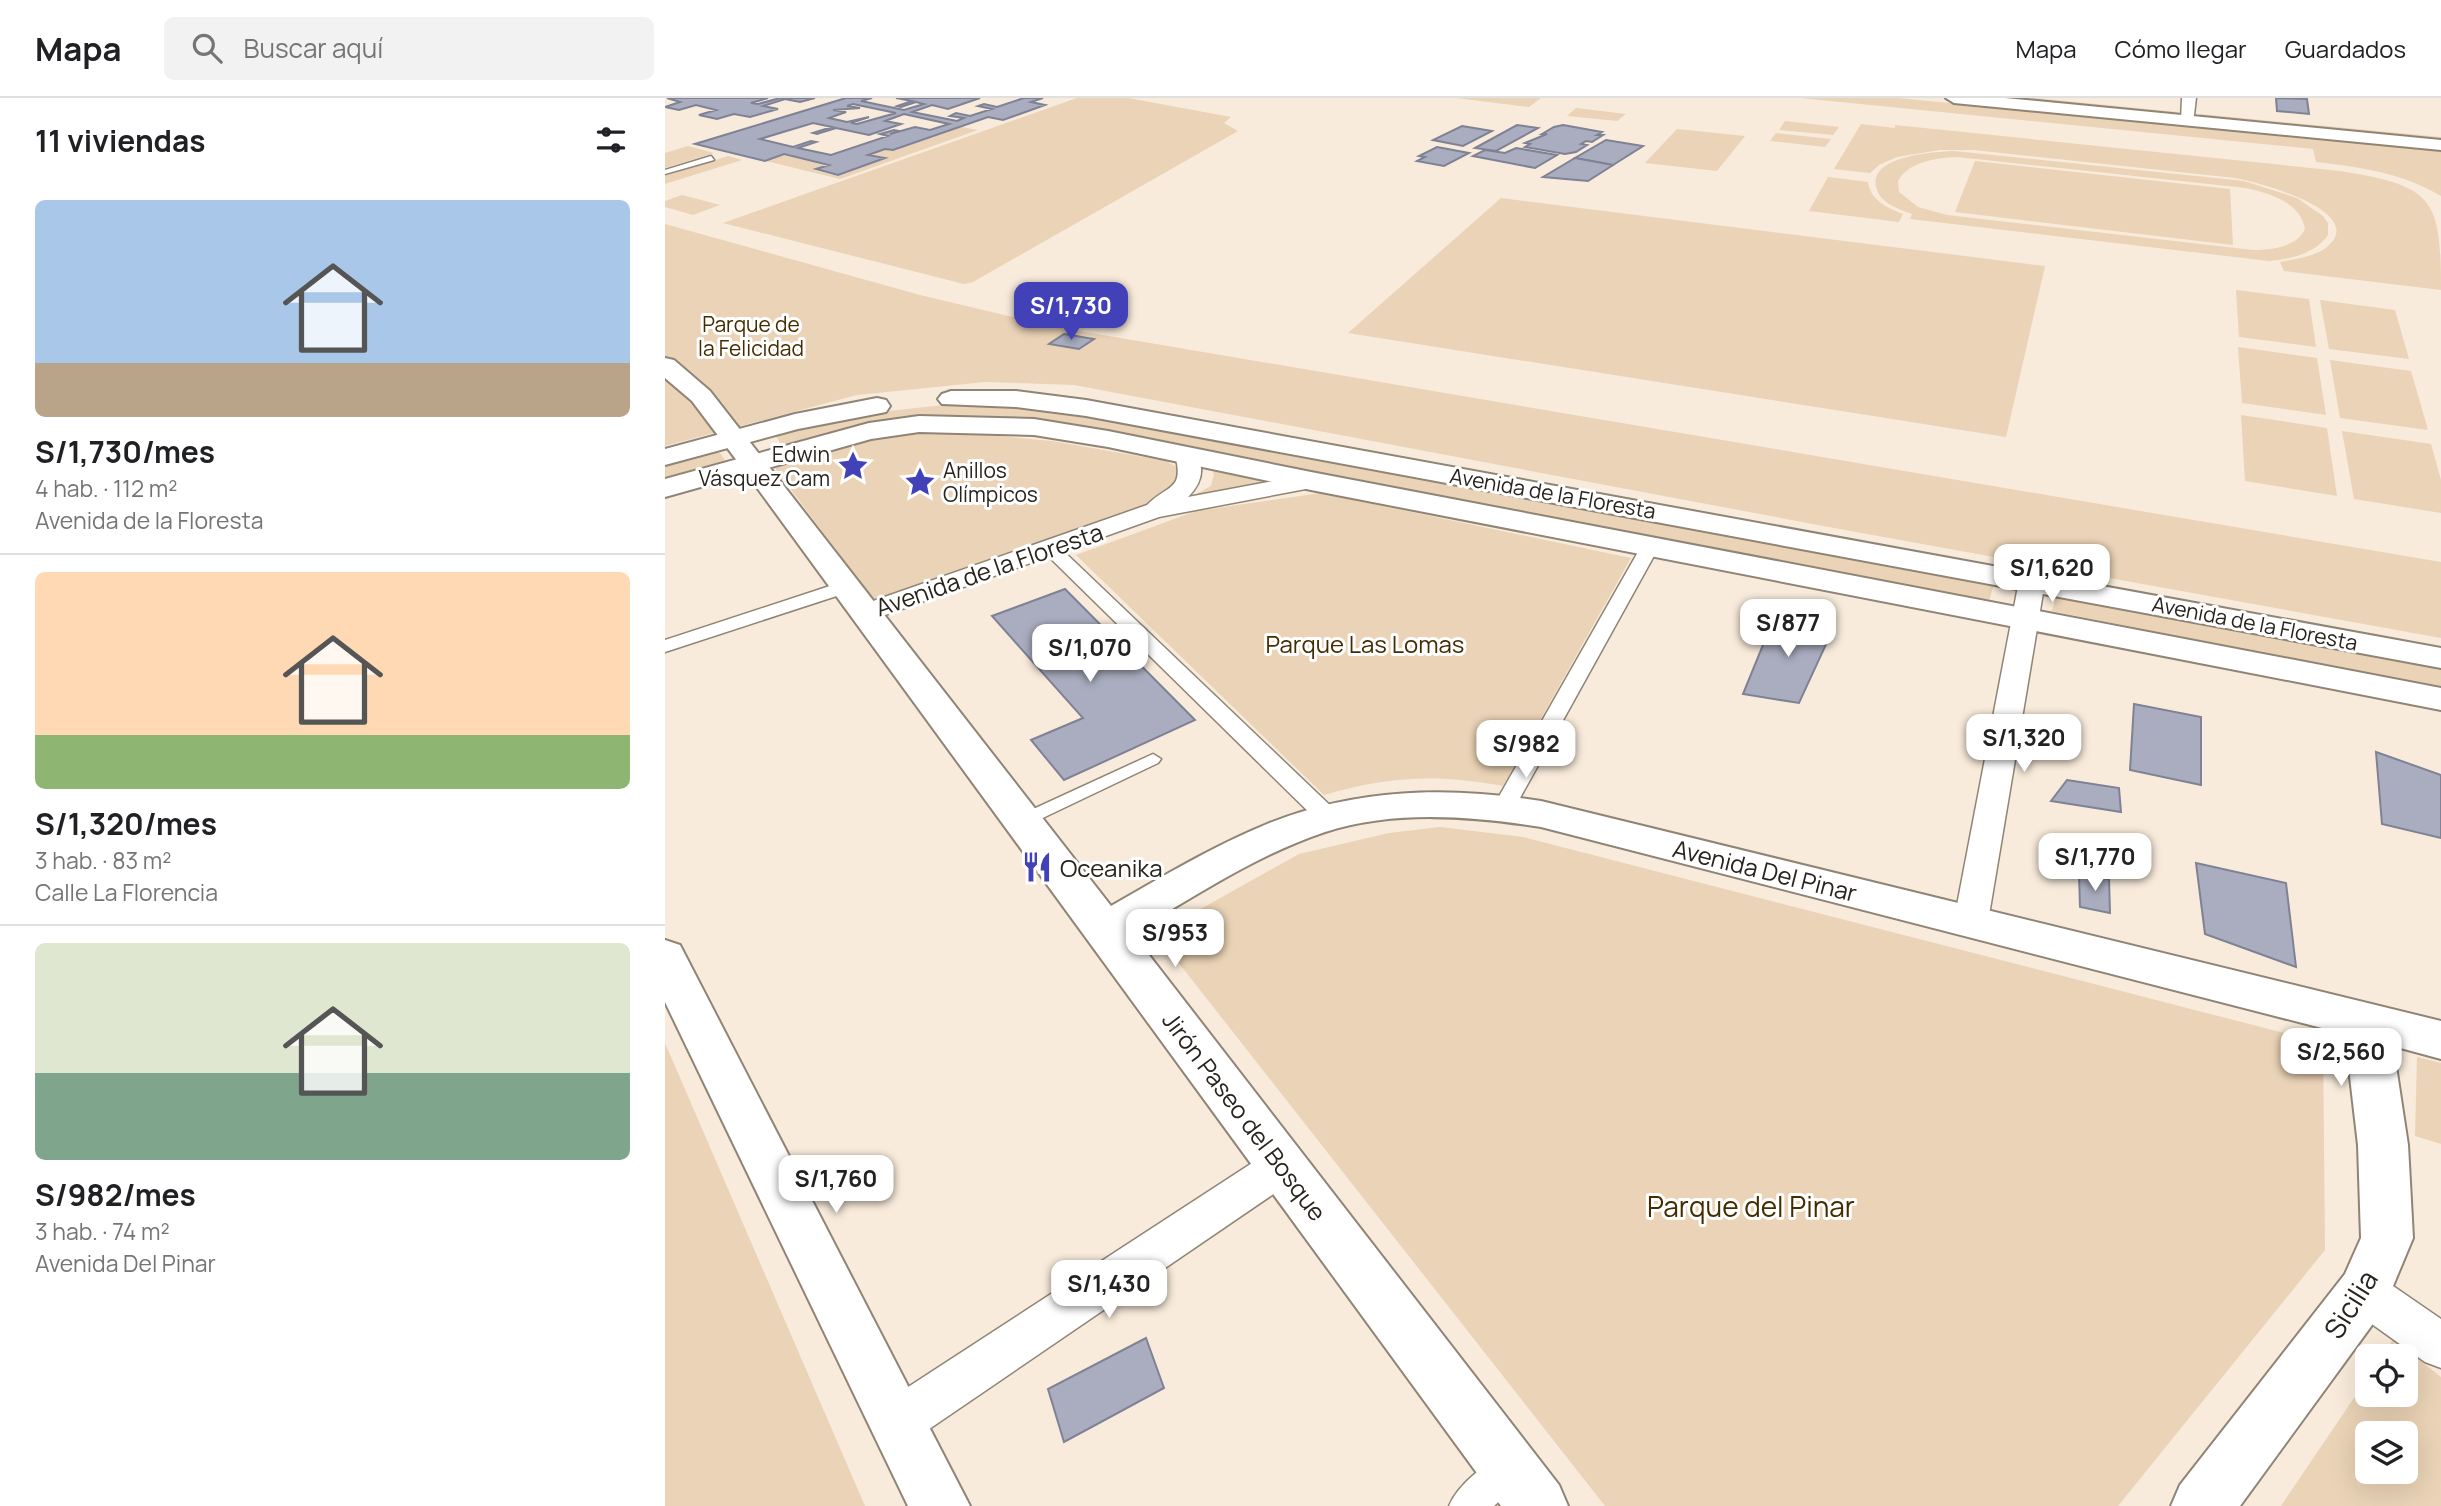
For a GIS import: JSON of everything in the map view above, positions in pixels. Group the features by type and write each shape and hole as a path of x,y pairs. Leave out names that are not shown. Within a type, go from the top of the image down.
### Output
{"main road":[{"path":"1954,98 2188,110 2364,137 2441,144"},
{"path":"2057,98 2441,134"},
{"name":"Jirón Paseo del Bosque","path":"665,365 701,397 753,464 1538,1506"},
{"name":"Avenida de la Floresta","path":"665,457 823,416 897,403 979,398 1051,402 2441,658"},
{"name":"Avenida de la Floresta","path":"665,488 869,431 919,424 1034,427 1108,439 1311,481 2441,699"},
{"name":"Avenida Del Pinar","path":"1104,929 1246,850 1285,832 1329,818 1417,804 1504,807 2441,1040"},
{"path":"665,957 940,1506"},
{"name":"Sicilia","path":"2201,1506 2235,1465 2364,1292 2387,1238 2383,1145 2366,1021"}],"street":[{"name":"Avenida de la Floresta","path":"1153,511 1189,482 1192,471 1186,455"},
{"name":"Avenida de la Floresta","path":"855,600 1050,548 1153,511 1311,481"},
{"path":"1504,807 1651,545"},
{"path":"1050,548 1329,818"},
{"path":"1971,921 2032,581"},
{"path":"665,646 855,600"},
{"path":"899,1421 1283,1165"},
{"path":"2364,1292 2441,1346"},
{"path":"1467,1506 1510,1469"}],"lane":[{"path":"665,172 711,158"},
{"path":"1021,821 1153,759"}],"green space":[{"path":"1077,98 1128,98 1231,117 1224,123 1238,131 973,282 964,284 723,223"},
{"path":"1456,98 1541,98 1529,107"},
{"path":"1800,98 1898,98 2441,151 2441,196 2396,176 2316,162 2313,149"},
{"path":"1971,98 2035,98 2178,112 2178,118"},
{"path":"1576,108 1626,114 1617,121 1567,116"},
{"path":"2200,114 2441,137 2441,141 2200,118"},
{"path":"1785,121 1839,127 1833,135 1779,130"},
{"path":"1861,124 1895,128 1895,125 2340,171 2395,183 2413,191 2426,202 2434,216 2441,259 2441,290 2284,271 2280,262 2311,255 2327,247 2336,234 2333,221 2322,210 2304,200 2235,178 1974,150 1940,150 1897,157 1879,165 1870,173 1834,169"},
{"path":"962,127 978,130 840,179 766,161 783,155 826,165 814,170 838,176 887,158 871,154 885,149 892,151"},
{"path":"1677,129 1745,136 1717,171 1645,163"},
{"path":"1776,133 1831,139 1825,147 1770,141"},
{"path":"688,146 714,153 665,168 665,153"},
{"path":"1954,151 2244,181 2297,198 2323,216 2328,223 2328,235 2309,251 2269,261 1910,219 1912,214 1891,205 1879,195 1876,179 1881,170 1891,163 1917,155","holes":["1957,157 2246,188 2273,196 2290,205 2302,220 2305,229 2301,235 2290,244 2253,250 1947,215 1918,207 1899,192 1898,181 1916,165"]},
{"path":"728,156 742,160 665,184 665,176"},
{"path":"1975,161 2230,189 2233,245 1955,212"},
{"path":"1828,177 1868,182 1876,198 1885,206 1903,214 1899,222 1809,211"},
{"path":"682,195 720,205 693,215 665,207 665,201"},
{"path":"1501,198 2045,266 2006,437 1348,333"},
{"name":"Parque de la Felicidad","path":"665,224 920,295 1050,326 2441,562 2441,638 1845,530 1074,385 985,382 857,395 665,446"},
{"path":"2236,290 2309,299 2316,347 2239,337"},
{"path":"2320,300 2395,310 2409,359 2329,349"},
{"path":"2238,347 2317,358 2326,415 2242,403"},
{"path":"2330,360 2411,371 2428,430 2340,418"},
{"path":"952,404 1039,406 1994,585 1988,604 1030,419 991,416 904,422 790,444 780,443 776,436 783,431 880,412"},
{"path":"2241,415 2327,428 2337,496 2245,481"},
{"path":"2342,431 2431,444 2441,480 2441,513 2354,499"},
{"path":"906,434 977,434 1052,441 1166,461 1178,468 1181,475 1170,492 1152,505 874,601 772,464 842,444"},
{"path":"707,452 720,453 725,460 714,467 665,481 665,463"},
{"path":"1210,466 1281,481 1181,502 1211,486 1214,474"},
{"name":"Parque Las Lomas","path":"1321,493 1631,558 1503,786 1456,780 1413,779 1370,784 1324,795 1076,555 1196,511"},
{"path":"2056,597 2441,663 2441,689 2052,611"},
{"name":"Parque del Pinar","path":"1440,827 1523,837 2323,1043 2325,1250 2118,1506 1605,1506 1156,934 1299,854 1389,833"},
{"path":"665,1043 865,1506 665,1506"},
{"path":"2417,1057 2441,1063 2441,1144 2415,1136"},
{"path":"2418,1359 2441,1377 2441,1506 2281,1506 2355,1396 2355,1407 2418,1407"}],"building":[{"path":"667,98 768,98 751,103 758,104 780,98 815,98 800,102 785,99 763,106 778,109 750,117 734,114 717,119 699,115 716,110 696,105 679,110 665,107 680,102"},
{"path":"846,98 872,98 861,101 904,110 924,104 916,102 901,107 897,106 912,101 896,98 980,98 948,109 932,105 912,112 957,121 964,118 950,116 956,113 970,116 992,109 978,106 984,104 997,107 1024,98 1043,98 1031,102 1045,105 1003,120 988,117 893,150 885,149 868,155 885,158 838,175 816,169 829,165 784,154 765,161 695,144","holes":["853,104 896,113 857,124 851,123 869,117 847,122 829,118 846,112 833,110 860,108 847,106","904,114 949,124 930,130 915,127 890,134 899,131 894,130 880,134 888,136 831,155 798,148 816,142 793,147 760,139 813,123 832,127 813,133 817,134 836,128 869,135 901,124 885,121"]},
{"path":"2276,98 2307,99 2309,114 2277,111"},
{"path":"1517,125 1538,128 1496,151 1475,148"},
{"path":"1563,125 1602,132 1597,135 1603,135 1592,142 1581,144 1587,145 1576,152 1565,154 1525,147 1530,144 1525,143"},
{"path":"1462,126 1492,131 1463,146 1433,140"},
{"path":"1606,140 1643,146 1613,165 1575,158"},
{"path":"1437,147 1469,153 1444,166 1417,161 1425,157 1419,156"},
{"path":"1516,148 1557,155 1535,168 1473,156 1485,150 1505,153"},
{"path":"1575,158 1613,165 1588,181 1543,177"},
{"path":"1064,334 1094,339 1079,349 1049,344"},
{"path":"1065,589 1195,720 1064,780 1031,740 1083,718 992,616"},
{"path":"1776,613 1834,627 1799,703 1743,694"},
{"path":"2134,704 2201,717 2201,785 2130,770"},
{"path":"2376,752 2441,775 2441,838 2382,824"},
{"path":"2067,780 2119,788 2121,812 2051,801"},
{"path":"2196,863 2286,883 2296,967 2205,934"},
{"path":"2079,874 2109,879 2110,913 2080,907"},
{"path":"1146,1338 1164,1388 1064,1442 1048,1389"}],"place":[{"name":"Edwin Vásquez Cam","path":"853,466"},
{"name":"Anillos Olímpicos","path":"920,482"},
{"name":"Oceanika","path":"1037,867"}]}
